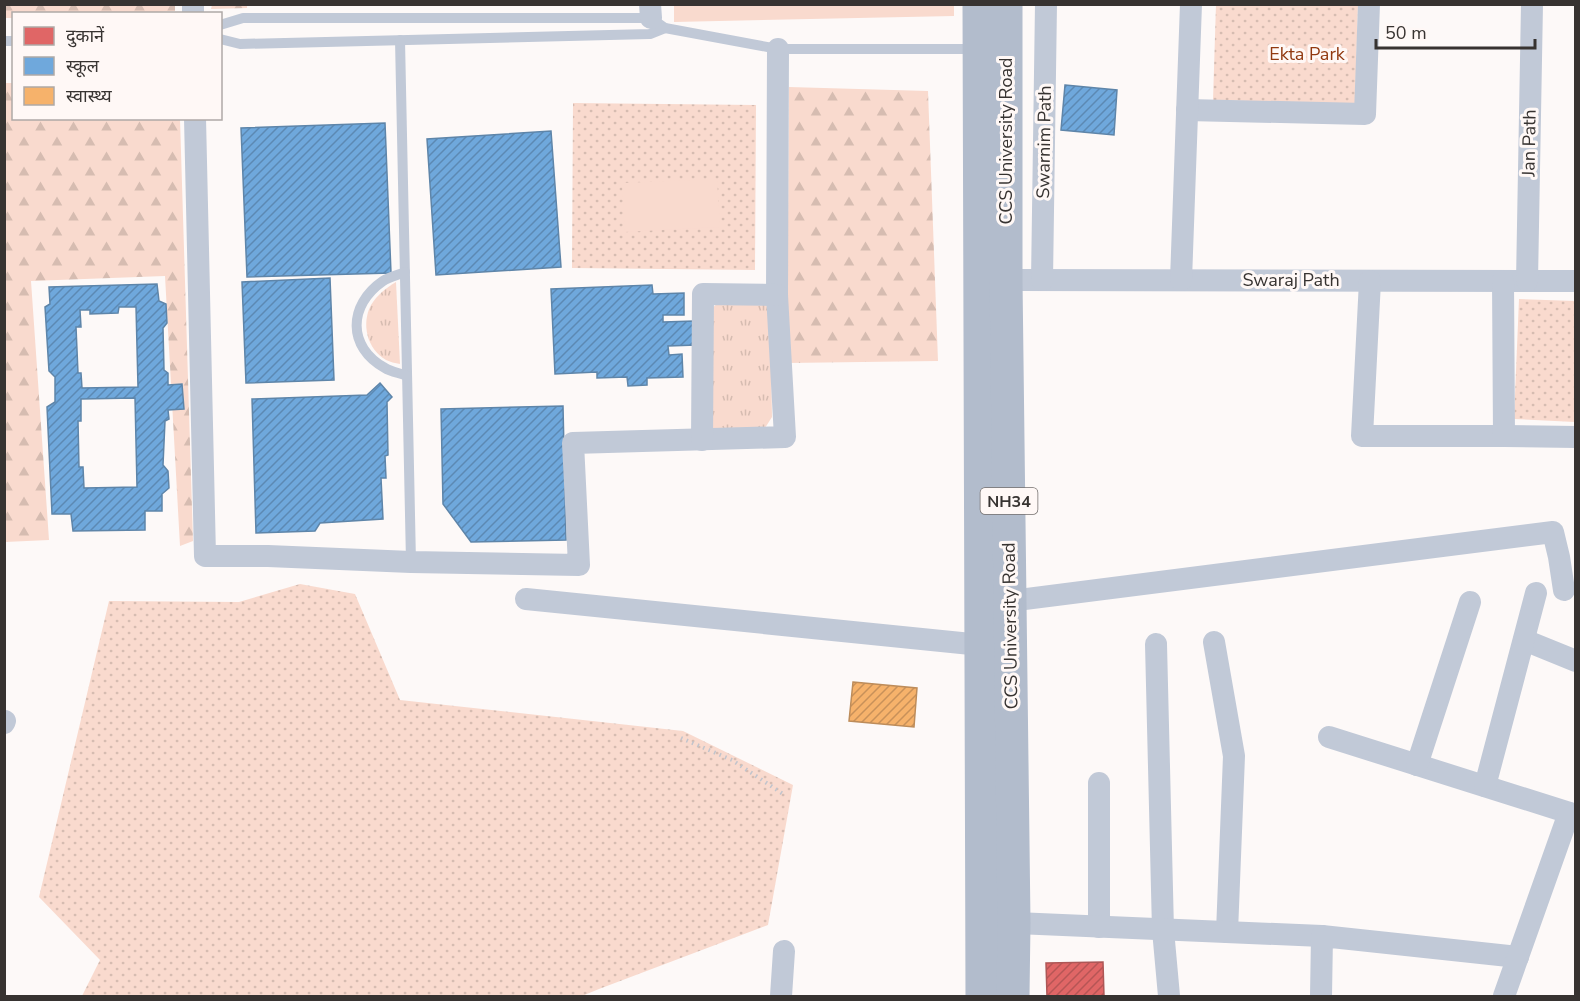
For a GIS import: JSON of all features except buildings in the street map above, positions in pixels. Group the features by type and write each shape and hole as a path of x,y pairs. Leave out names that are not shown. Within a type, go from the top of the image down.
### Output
{"highway":[{"name":"CCS University Road","path":"979,4 982,996"},
{"name":"CCS University Road","path":"1006,4 1006,280 1013,996"}],"street":[{"name":"Swarnim Path","path":"1042,280 1046,4"},
{"path":"1181,280 1191,4"},
{"path":"1187,110 1365,114 1369,4"},
{"name":"Jan Path","path":"1527,281 1532,4"},
{"path":"195,120 205,556 579,565 573,443 784,437 777,295 778,49"},
{"name":"Swaraj Path","path":"1006,280 1575,281"},
{"path":"1370,280 1362,436 1575,438"},
{"path":"1503,281 1504,436"},
{"path":"702,440 703,294 777,295"},
{"path":"1010,601 1553,532 1564,590"},
{"path":"1485,786 1536,593"},
{"path":"526,599 981,645"},
{"path":"1417,765 1470,602"},
{"path":"1524,640 1575,661"},
{"path":"1215,642 1234,756 1227,933"},
{"path":"1156,644 1163,930 1169,996"},
{"path":"1329,737 1572,814 1504,996"},
{"path":"1099,783 1099,927"},
{"path":"1014,923 1322,936 1518,957"},
{"path":"1321,996 1322,936"},
{"path":"781,996 784,951"}],"lane":[{"path":"222,24 243,18 655,17 778,49 979,49"},
{"path":"222,40 240,44 650,34 655,17"},
{"path":"400,40 411,562"},
{"path":"405,272 384,280 364,299 356,319 358,339 368,355 386,369 407,376"}],"path":[{"path":"681,738 732,760 783,794"}],"green space":[{"path":"175,4 175,11 12,12 12,18 5,18 5,5"},
{"path":"212,5 247,5 247,8 211,9"},
{"path":"674,5 954,5 954,16 674,22"},
{"name":"Ekta Park","path":"1216,5 1358,5 1355,104 1213,100"},
{"path":"5,83 12,83 12,120 180,120 193,541 180,546 165,276 31,281 49,540 5,542"},
{"path":"789,87 928,91 938,361 787,363"},
{"path":"573,103 756,105 755,270 572,268"},
{"path":"717,179 720,227 625,232 622,183"},
{"path":"396,282 400,364 388,361 379,355 370,343 366,328 371,305 382,292"},
{"path":"1519,299 1575,301 1575,422 1514,419"},
{"path":"770,300 772,417 765,428 716,430 710,426 712,308 717,304"},
{"path":"300,584 355,594 400,700 683,731 793,785 768,925 582,996 82,996 100,960 39,897 109,601 239,602"}]}
